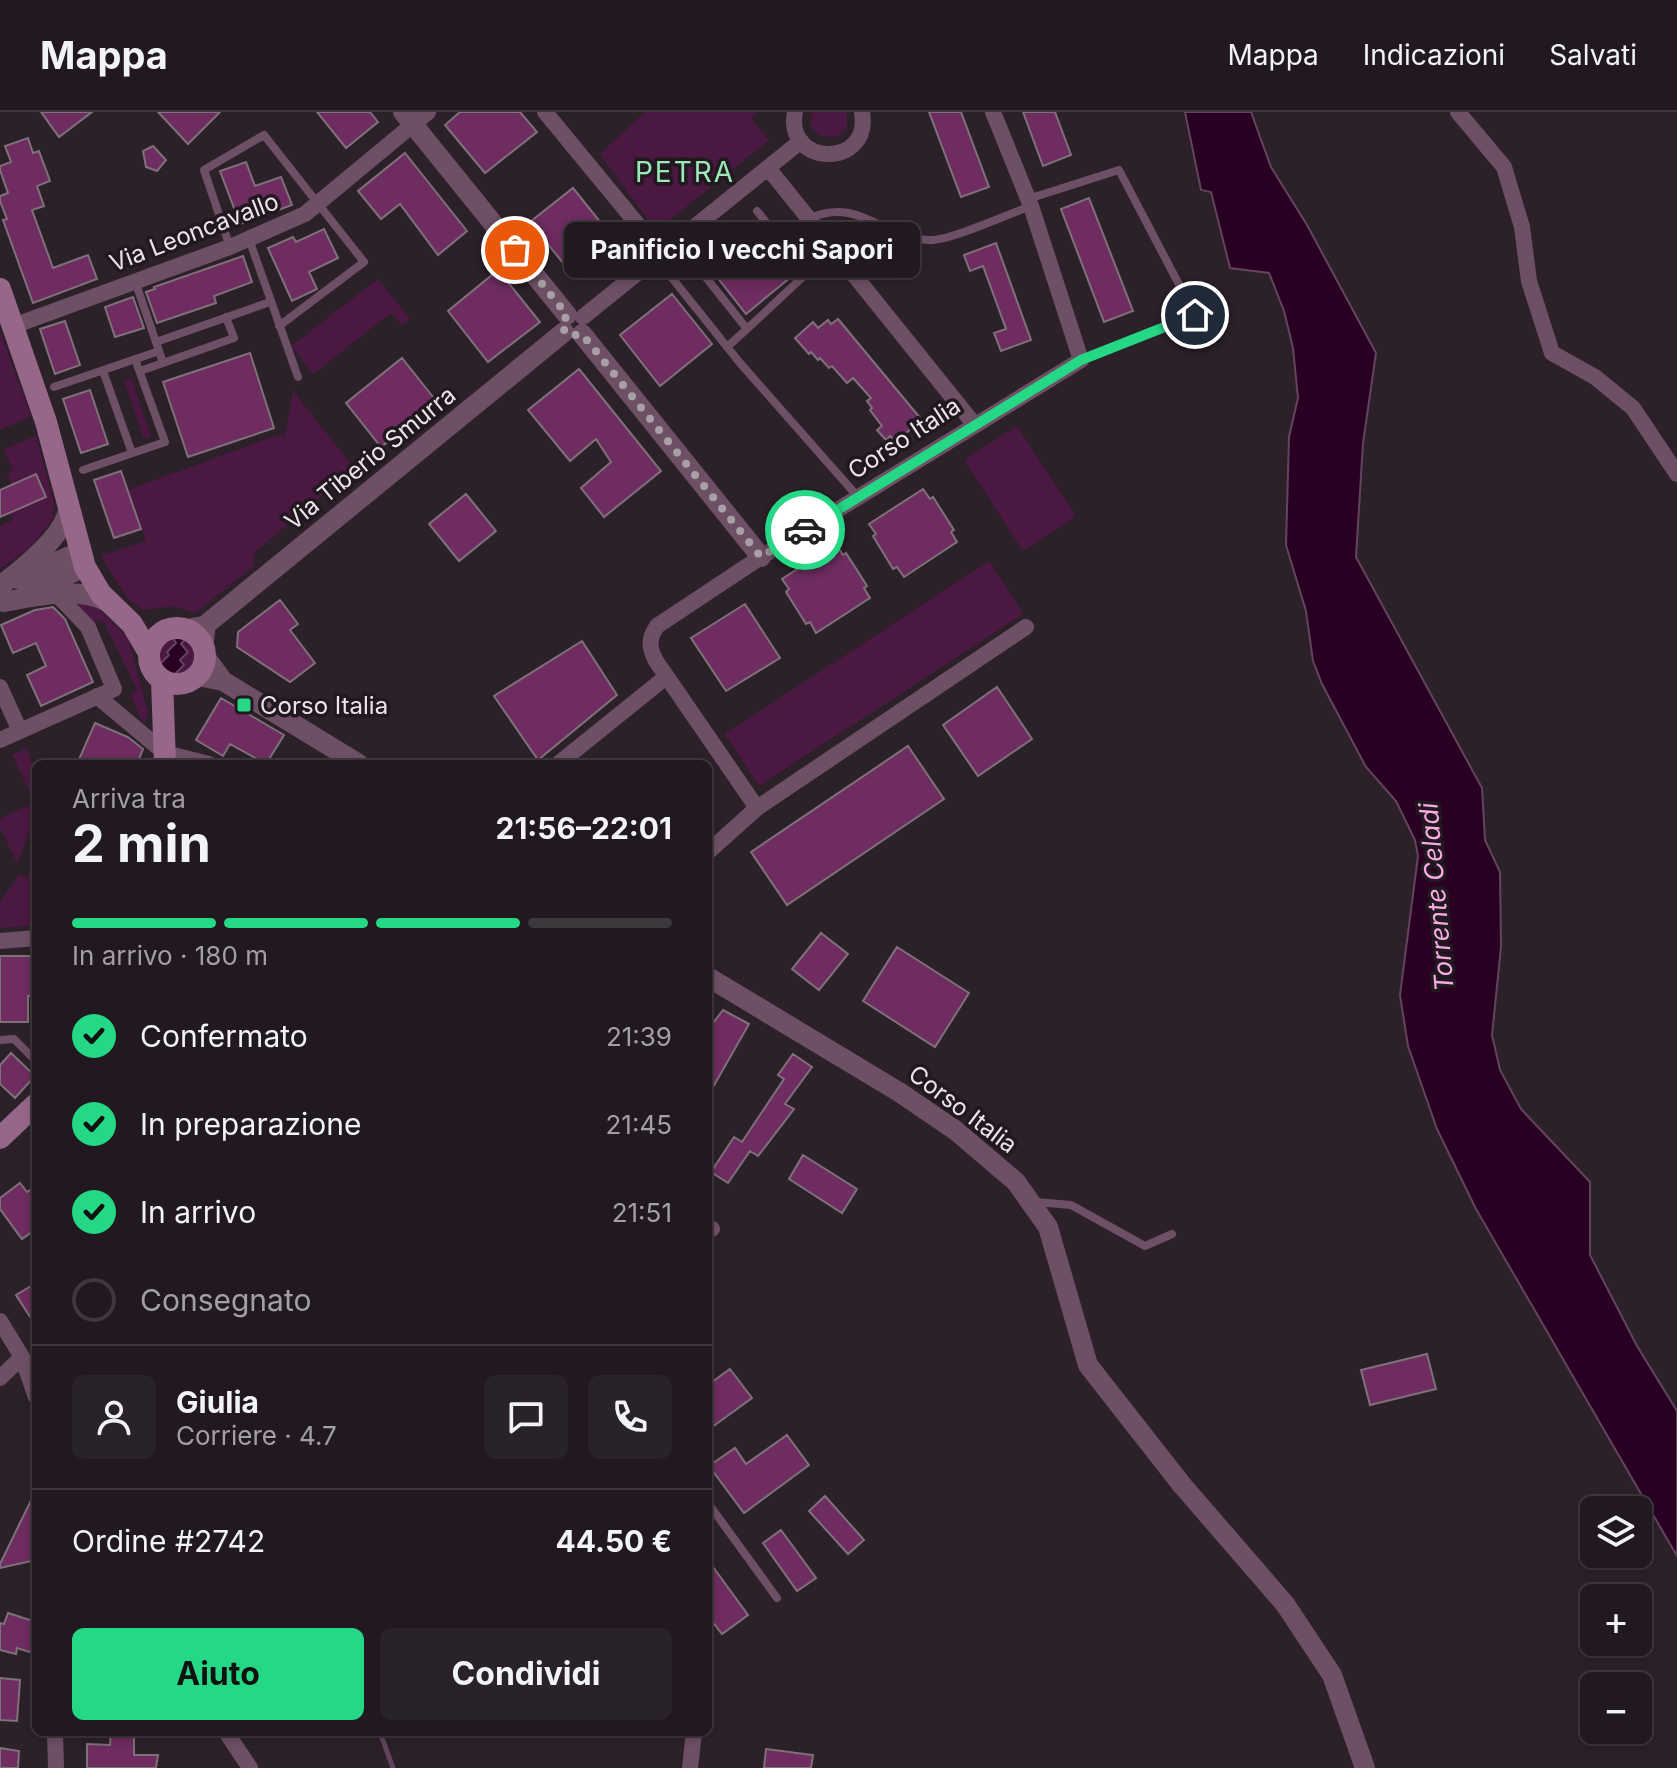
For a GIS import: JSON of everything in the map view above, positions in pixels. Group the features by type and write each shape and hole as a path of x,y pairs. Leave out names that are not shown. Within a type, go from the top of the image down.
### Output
{"main road":[{"path":"0,289 46,422 82,560 94,585 132,624 149,653 152,669 169,682 184,684 203,661 195,633 132,624"},
{"path":"149,653 151,645 172,630"},
{"path":"165,759 164,718 169,682"},
{"path":"0,1138 32,1109"}],"street":[{"path":"545,112 659,256"},
{"path":"795,112 795,131 801,141 819,154 841,153 858,138 863,128 862,112"},
{"path":"993,112 1030,203 1081,360"},
{"path":"1458,112 1504,167 1522,227 1529,281 1552,353 1595,377 1633,408 1677,474"},
{"path":"414,116 574,325 761,557"},
{"name":"Via Leoncavallo","path":"13,326 230,247 305,214 414,116"},
{"path":"574,325 801,141"},
{"path":"768,168 974,424"},
{"name":"Via Tiberio Smurra","path":"208,623 574,325"},
{"name":"Corso Italia","path":"757,808 666,677 649,648 651,633 761,557 1081,360"},
{"path":"1,594 66,522 68,510"},
{"path":"1,594 76,571 82,560"},
{"path":"1,594 91,594 108,602"},
{"path":"0,740 114,689 88,627 57,595"},
{"path":"172,630 208,623 203,661 223,681 352,760"},
{"path":"712,848 757,808 1026,627"},
{"path":"563,760 666,677"},
{"path":"0,687 20,731"},
{"path":"97,696 165,759"},
{"path":"0,941 32,938"},
{"name":"Corso Italia","path":"712,979 899,1092 955,1130 1016,1182 1048,1227 1088,1365 1182,1485 1285,1604 1332,1675 1365,1768"},
{"path":"0,1321 22,1357 32,1386"},
{"path":"0,1378 22,1357"},
{"path":"55,1736 56,1768"},
{"path":"229,1736 250,1768"},
{"path":"690,1768 694,1736"}],"lane":[{"path":"230,247 204,170 264,135 364,262 279,326"},
{"path":"809,219 827,211 848,212 901,235 933,240 1119,170 1195,315 1081,360"},
{"path":"727,347 807,273 757,211"},
{"path":"249,239 298,377"},
{"path":"677,241 747,329"},
{"path":"659,256 727,347 859,498"},
{"path":"135,281 163,363"},
{"path":"54,387 135,359 226,317 270,302"},
{"path":"140,371 234,338 226,317"},
{"path":"83,470 165,442 135,359"},
{"path":"103,371 132,453"},
{"path":"0,1040 14,1039 32,1057"},
{"path":"1030,1202 1071,1205 1145,1246 1172,1234"},
{"path":"712,1509 777,1598"}],"shaded area":[{"path":"645,112 757,112 751,118 769,140 656,231 600,154"},
{"path":"812,112 847,112 847,128 838,137 820,136 811,127"},
{"path":"378,279 410,319 402,325 391,313 313,374 291,346"},
{"path":"0,331 31,416 0,430"},
{"path":"131,378 151,436 144,439 124,381"},
{"path":"293,391 354,468 255,552 252,568 195,613 175,606 143,610 127,598 101,556 146,541 128,490 278,435 285,437"},
{"path":"1017,426 1076,516 1023,551 964,460"},
{"path":"36,436 55,507 51,514 57,514 28,549 0,569 0,526 13,520 10,513 45,497 35,474 12,485 7,474 13,471 4,449"},
{"path":"989,561 1023,614 759,786 725,734"},
{"path":"70,598 91,601 128,638 148,712 145,723 131,696 137,689 103,620 91,623"},
{"path":"178,632 195,639 202,656 195,673 178,680 161,673 154,656 161,639"},
{"path":"26,748 32,765 32,798 12,755"},
{"path":"32,803 32,823 17,863 0,828 0,819"},
{"path":"32,870 32,925 0,928 0,903 19,875 27,878"}],"water":[{"name":"Torrente Celadi","path":"1185,112 1251,112 1271,167 1307,225 1376,353 1363,443 1356,557 1482,788 1485,840 1500,872 1501,947 1492,1035 1500,1070 1521,1109 1590,1182 1590,1255 1637,1346 1677,1411 1677,1556 1652,1513 1652,1496 1642,1496 1476,1209 1437,1129 1408,1046 1400,995 1418,856 1415,840 1396,801 1366,767 1313,661 1306,611 1286,545 1289,437 1298,398 1293,348 1284,311 1269,273 1230,268 1211,192 1201,190"},
{"path":"180,631 186,638 181,644 188,652 180,660 184,665 172,677 160,664 169,655 167,652 176,643 173,638"}],"building":[{"path":"41,112 92,112 59,137"},
{"path":"158,112 220,112 188,144"},
{"path":"317,112 370,112 378,122 346,148"},
{"path":"460,112 520,112 537,132 485,173 445,125"},
{"path":"929,112 961,112 989,187 961,197"},
{"path":"1023,112 1055,112 1071,155 1043,166"},
{"path":"28,138 33,153 39,151 50,181 37,186 44,206 32,210 53,268 88,255 97,279 33,303 3,220 7,219 0,201 0,196 8,193 0,166 11,162 5,146"},
{"path":"153,146 166,160 157,171 146,167 143,151"},
{"path":"405,153 467,231 438,255 400,204 381,219 358,191"},
{"path":"246,162 255,186 281,177 292,205 240,224 220,171"},
{"path":"573,188 618,244 576,279 530,222"},
{"path":"1089,198 1133,311 1104,322 1061,209"},
{"path":"757,222 797,272 746,314 706,263"},
{"path":"324,229 338,258 309,272 317,289 292,301 268,248 293,237 296,242"},
{"path":"996,243 1031,340 1001,351 994,333 1006,329 983,266 970,271 964,255"},
{"path":"243,256 252,282 214,296 216,303 157,323 146,292"},
{"path":"498,270 540,322 488,362 448,311"},
{"path":"672,294 712,344 660,386 620,335"},
{"path":"133,297 144,328 115,337 105,307"},
{"path":"838,319 921,419 896,443 890,436 886,440 877,430 882,426 870,410 872,408 867,401 871,398 853,378 847,383 832,366 829,368 820,358 818,360 811,352 809,354 795,338 813,322 818,328 828,320 831,324"},
{"path":"65,321 80,365 55,374 40,329"},
{"path":"250,353 274,428 188,457 163,382"},
{"path":"402,358 437,402 381,447 346,403"},
{"path":"579,369 661,471 604,517 581,488 611,462 596,439 570,461 528,410"},
{"path":"90,390 108,444 81,453 63,399"},
{"path":"121,471 141,529 114,538 94,480"},
{"path":"36,474 46,497 0,517 0,490"},
{"path":"923,489 930,499 933,497 954,530 951,532 957,542 904,577 897,567 893,569 869,524"},
{"path":"466,494 496,531 459,561 429,524"},
{"path":"836,544 843,555 846,553 867,586 864,588 870,598 816,633 810,622 806,624 786,592 789,589 782,579"},
{"path":"280,600 298,624 290,630 315,663 290,682 237,647 238,632"},
{"path":"745,604 780,658 726,691 691,638"},
{"path":"53,607 65,619 93,682 41,706 27,675 46,666 36,643 13,653 1,625 35,610"},
{"path":"582,641 617,695 538,760 494,696"},
{"path":"997,687 1032,739 978,776 943,725"},
{"path":"221,698 284,735 268,760 259,760 230,744 223,756 196,740"},
{"path":"95,723 128,737 143,749 139,760 79,760"},
{"path":"908,746 944,799 787,905 751,852"},
{"path":"821,933 848,954 819,990 792,969"},
{"path":"897,947 969,993 935,1047 863,1001"},
{"path":"0,956 32,956 32,996 28,996 28,1022 0,1022"},
{"path":"723,1010 749,1024 712,1089 712,1022"},
{"path":"11,1053 32,1073 32,1079 15,1098 0,1084 0,1065"},
{"path":"793,1054 812,1067 785,1104 794,1109 758,1156 750,1151 728,1183 712,1170 734,1137 742,1142 784,1079 778,1075"},
{"path":"803,1155 857,1189 842,1213 789,1179"},
{"path":"20,1183 27,1192 32,1189 32,1232 22,1239 0,1209 0,1198"},
{"path":"32,1285 32,1320 16,1295"},
{"path":"1427,1354 1436,1389 1370,1405 1361,1370"},
{"path":"730,1369 752,1398 712,1427 712,1382"},
{"path":"787,1435 809,1465 744,1513 712,1470 712,1464 735,1448 746,1464"},
{"path":"825,1496 864,1540 848,1554 809,1511"},
{"path":"32,1498 32,1561 0,1568"},
{"path":"781,1530 816,1578 797,1591 763,1543"},
{"path":"712,1566 748,1615 722,1634 712,1621"},
{"path":"8,1613 32,1621 32,1653 17,1648 16,1654 0,1650 0,1623 4,1624"},
{"path":"0,1678 20,1680 17,1721 0,1720"},
{"path":"111,1736 134,1736 134,1755 158,1755 156,1768 87,1768 87,1744 110,1745"},
{"path":"0,1748 19,1751 18,1768 0,1768"},
{"path":"766,1749 813,1755 811,1768 764,1768"}],"waterway":[{"path":"381,1736 393,1768"}],"way so far":[{"path":"515,250 567,315 561,326 564,332 576,337 582,334 761,557 805,530"}],"place":[{"name":"Panificio I vecchi Sapori","path":"515,250"},
{"name":"Corso Italia","path":"244,705"}],"district":[{"name":"PETRA","path":"685,172"}],"route":[{"path":"805,530 1081,360 1195,315"}]}
